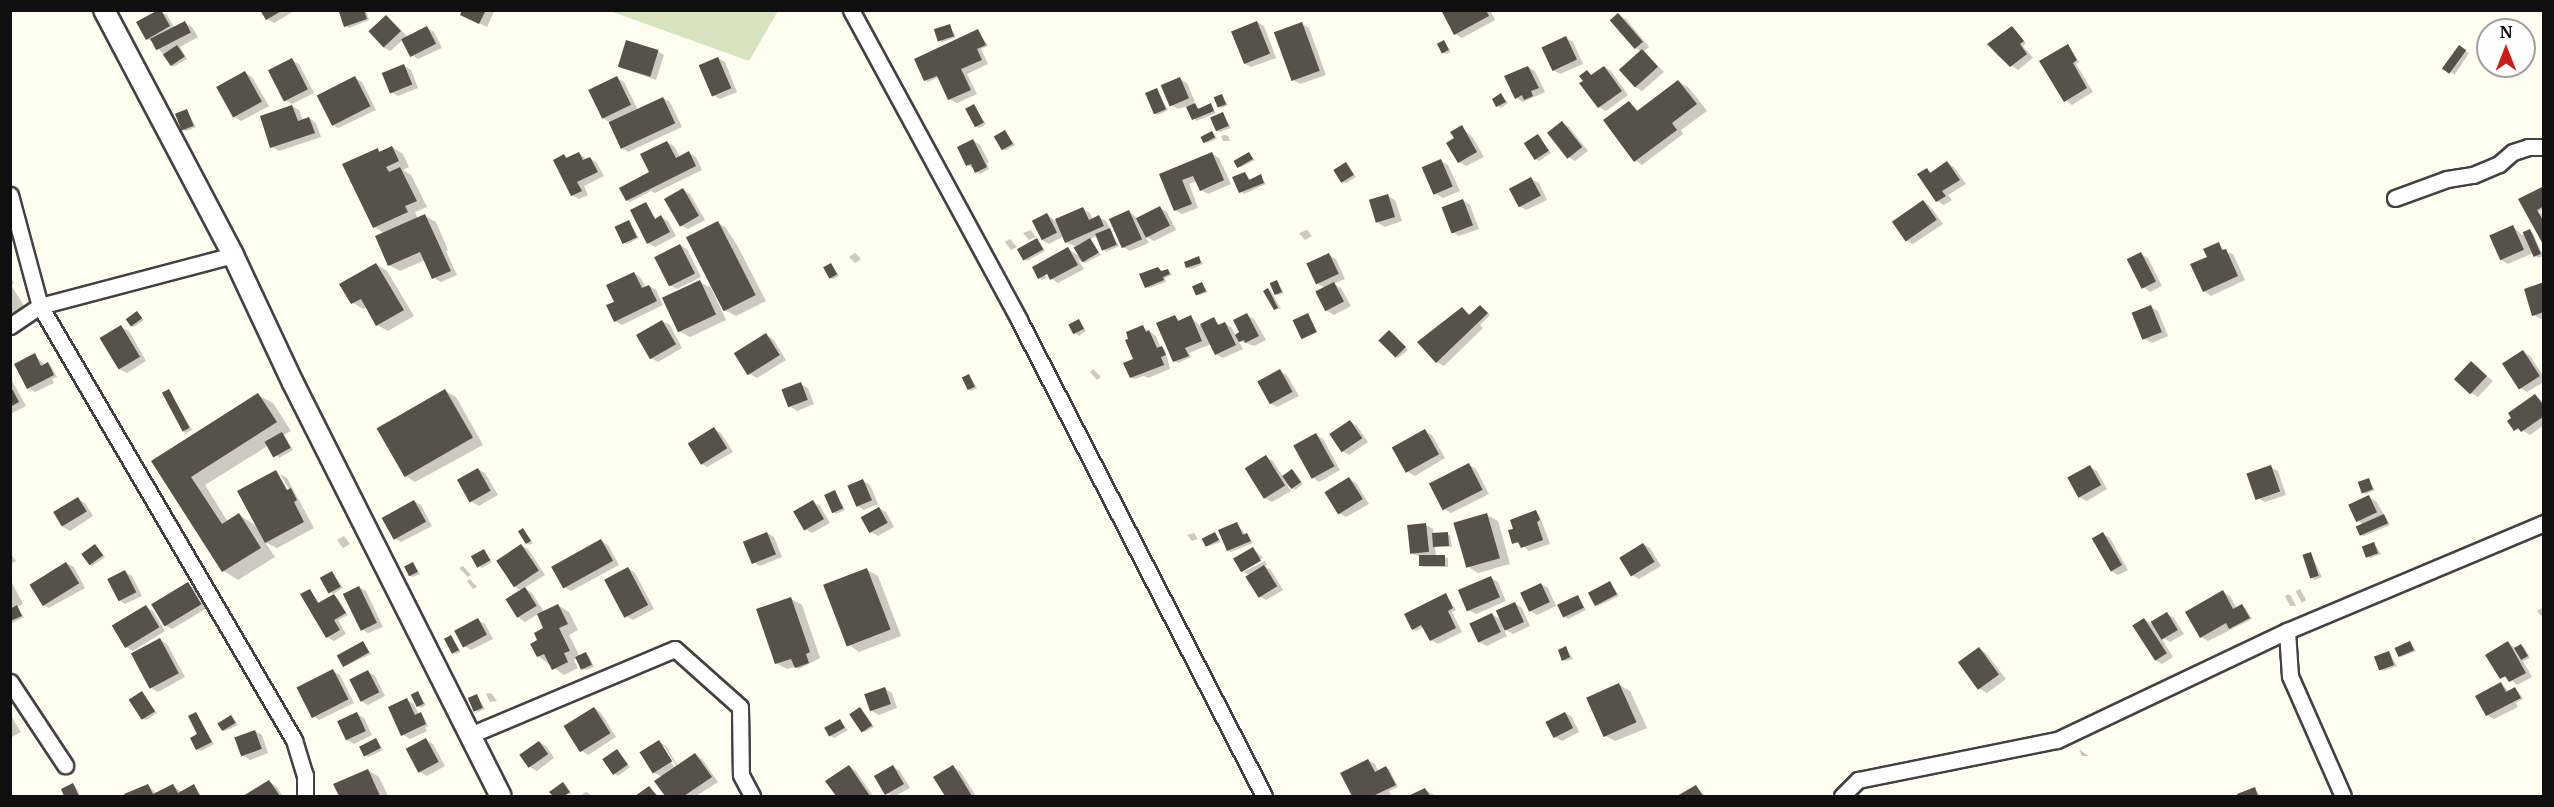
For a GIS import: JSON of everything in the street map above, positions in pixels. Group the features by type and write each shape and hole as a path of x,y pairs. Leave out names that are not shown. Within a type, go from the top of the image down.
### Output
{"street":[{"path":"104,10 233,255 293,383 501,796"},
{"path":"851,10 1019,320 1264,796"},
{"path":"2395,198 2446,179 2473,175 2499,164 2513,152 2529,147 2544,147"},
{"path":"10,195 40,306 294,740 305,775 315,796"},
{"path":"10,326 40,306 233,255"},
{"path":"1842,796 1858,780 2057,740 2287,631 2544,523"},
{"path":"2287,631 2290,676 2343,796"},
{"path":"470,735 675,649 740,707 741,775 752,796"},
{"path":"10,682 65,765"},
{"path":"305,775 305,796"}],"green space":[{"path":"610,11 778,11 749,61"}],"building":[{"path":"161,10 170,26 146,40 136,22"},
{"path":"260,10 283,10 266,20"},
{"path":"364,10 367,19 344,27 339,12"},
{"path":"462,10 486,10 479,24 460,15"},
{"path":"1441,10 1486,10 1489,16 1454,35"},
{"path":"1618,13 1643,42 1635,49 1610,20"},
{"path":"386,15 401,31 383,47 368,31"},
{"path":"185,21 191,33 156,50 150,39"},
{"path":"1257,21 1270,53 1244,64 1231,31"},
{"path":"1302,22 1320,71 1292,81 1274,32"},
{"path":"950,24 954,36 938,42 934,29"},
{"path":"427,26 436,44 410,57 401,39"},
{"path":"2012,26 2024,41 2020,44 2027,54 2010,67 1987,44"},
{"path":"978,29 986,45 977,49 982,60 961,69 971,90 948,100 937,76 924,81 914,59"},
{"path":"1566,36 1577,60 1553,71 1542,47"},
{"path":"626,40 659,50 650,77 618,67"},
{"path":"1444,40 1449,50 1442,53 1437,44"},
{"path":"2068,44 2077,60 2073,63 2087,88 2064,102 2039,61"},
{"path":"177,45 185,57 171,66 163,55"},
{"path":"2459,45 2466,50 2449,74 2442,68"},
{"path":"1642,49 1658,67 1635,88 1619,70"},
{"path":"718,57 731,88 712,97 699,65"},
{"path":"292,58 308,89 284,101 268,70"},
{"path":"404,64 412,84 390,93 382,73"},
{"path":"1528,66 1539,88 1531,91 1533,96 1524,100 1522,95 1515,99 1504,76"},
{"path":"1604,66 1622,91 1598,108 1579,83 1583,81 1579,76 1587,70 1591,75"},
{"path":"245,71 262,102 233,118 216,87"},
{"path":"355,76 370,106 332,126 317,96"},
{"path":"617,76 631,105 602,119 588,90"},
{"path":"1180,77 1189,98 1170,106 1161,85"},
{"path":"1678,80 1697,104 1672,123 1677,130 1634,162 1603,120 1629,101 1637,111"},
{"path":"1157,88 1166,109 1154,114 1145,93"},
{"path":"1501,93 1506,102 1496,107 1492,99"},
{"path":"1222,94 1226,104 1218,108 1214,97"},
{"path":"663,97 675,123 621,149 609,122"},
{"path":"1195,103 1198,109 1211,103 1214,111 1192,120 1186,107"},
{"path":"974,104 984,123 975,127 965,109"},
{"path":"292,105 298,121 309,117 315,133 270,148 260,116"},
{"path":"187,109 194,126 182,131 175,114"},
{"path":"1223,112 1229,126 1216,131 1210,117"},
{"path":"1562,121 1582,147 1567,159 1547,133"},
{"path":"1462,125 1477,152 1458,163 1446,143 1454,138 1450,132"},
{"path":"1005,130 1013,144 1002,150 994,136"},
{"path":"1212,131 1215,137 1204,143 1200,137"},
{"path":"1538,134 1549,151 1535,160 1524,143"},
{"path":"973,139 987,167 975,173 971,164 966,166 957,147"},
{"path":"667,141 676,158 689,151 696,166 626,201 619,188 649,172 640,154"},
{"path":"392,146 399,161 386,167 389,172 400,167 417,201 405,206 408,212 373,228 342,164 378,148 379,152"},
{"path":"579,152 583,160 590,157 598,172 577,182 582,191 571,196 553,160 564,154 566,158"},
{"path":"1212,152 1224,180 1200,191 1193,176 1182,180 1192,204 1174,211 1159,174"},
{"path":"1249,152 1253,159 1237,168 1233,161"},
{"path":"1441,159 1453,187 1433,195 1422,167"},
{"path":"1947,161 1960,180 1942,191 1946,196 1936,202 1917,174 1927,168 1930,173"},
{"path":"1346,162 1354,175 1341,183 1333,170"},
{"path":"1245,172 1249,180 1261,174 1264,183 1239,193 1232,177"},
{"path":"1531,177 1541,196 1519,207 1509,189"},
{"path":"2544,186 2544,206 2537,210 2544,222 2544,246 2518,199"},
{"path":"683,188 699,216 680,227 664,199"},
{"path":"1388,194 1395,217 1376,223 1369,200"},
{"path":"1463,199 1473,225 1452,233 1442,207"},
{"path":"1923,200 1937,220 1906,241 1892,222"},
{"path":"646,202 655,219 661,215 670,232 647,244 630,210"},
{"path":"1160,206 1170,226 1146,238 1136,218"},
{"path":"1083,207 1089,220 1099,215 1104,226 1065,243 1055,219"},
{"path":"1129,210 1142,239 1122,248 1109,219"},
{"path":"1047,213 1057,233 1042,240 1032,221"},
{"path":"425,214 451,271 432,279 420,252 388,266 375,236"},
{"path":"629,220 637,237 623,244 614,227"},
{"path":"718,221 756,295 724,311 686,237"},
{"path":"2513,225 2524,250 2500,260 2489,236"},
{"path":"1110,228 1117,245 1102,251 1095,234"},
{"path":"2530,229 2541,254 2534,257 2523,232"},
{"path":"1037,238 1043,249 1023,261 1017,249"},
{"path":"1090,238 1099,253 1082,262 1074,248"},
{"path":"2219,242 2222,250 2226,249 2238,276 2203,292 2190,264 2207,257 2203,249"},
{"path":"680,244 695,273 669,287 654,257"},
{"path":"1068,247 1078,265 1050,280 1047,274 1038,279 1032,267"},
{"path":"2141,252 2156,281 2142,289 2127,259"},
{"path":"1329,253 1339,274 1316,284 1306,264"},
{"path":"1199,256 1201,263 1186,268 1184,262"},
{"path":"376,263 404,310 376,326 361,299 351,304 339,284"},
{"path":"831,263 837,274 829,279 823,267"},
{"path":"1158,267 1161,271 1168,269 1170,274 1163,277 1164,280 1145,288 1139,274"},
{"path":"634,272 642,288 649,285 657,301 614,322 606,305 614,302 606,285"},
{"path":"700,280 716,314 678,332 662,298"},
{"path":"1277,280 1282,292 1275,295 1270,283"},
{"path":"1202,282 1206,291 1196,296 1192,286"},
{"path":"1334,282 1344,302 1325,311 1315,292"},
{"path":"2544,282 2544,312 2532,316 2524,289"},
{"path":"1268,288 1278,308 1274,310 1263,291"},
{"path":"1480,305 1488,313 1436,363 1417,342 1462,307 1469,315"},
{"path":"2151,305 2162,332 2142,340 2132,313"},
{"path":"137,311 142,318 131,327 126,319"},
{"path":"1247,313 1259,336 1245,343 1244,340 1239,342 1235,335 1239,332 1233,320"},
{"path":"1308,313 1317,332 1301,339 1293,320"},
{"path":"1175,315 1178,321 1191,315 1202,341 1185,348 1189,356 1173,362 1156,323"},
{"path":"1214,317 1218,325 1225,322 1236,345 1215,355 1200,324"},
{"path":"1079,319 1084,329 1073,334 1068,324"},
{"path":"662,320 676,344 650,359 636,335"},
{"path":"121,325 140,357 119,370 100,338"},
{"path":"1143,325 1146,332 1149,330 1157,348 1162,346 1166,355 1161,357 1164,365 1130,378 1123,363 1133,359 1125,340 1128,339 1126,332"},
{"path":"1389,330 1406,347 1395,358 1378,341"},
{"path":"766,333 780,355 748,375 734,353"},
{"path":"2523,350 2540,376 2519,390 2502,364"},
{"path":"35,353 41,366 48,362 54,375 27,389 14,364"},
{"path":"2471,361 2487,376 2470,394 2454,379"},
{"path":"1280,369 1293,392 1270,404 1257,382"},
{"path":"969,374 975,387 968,390 962,377"},
{"path":"801,382 808,400 788,407 781,390"},
{"path":"10,385 19,402 10,407"},
{"path":"169,389 190,428 183,432 162,393"},
{"path":"445,389 473,437 405,477 377,429"},
{"path":"258,393 277,422 191,477 222,524 239,513 261,548 222,572 151,461"},
{"path":"2535,394 2544,406 2544,416 2521,432 2518,428 2514,431 2507,421 2511,418 2508,413"},
{"path":"1350,420 1362,438 1342,452 1329,434"},
{"path":"714,427 727,448 701,465 688,443"},
{"path":"1425,429 1439,454 1406,473 1392,447"},
{"path":"282,432 291,448 273,457 265,442"},
{"path":"1316,433 1334,466 1312,479 1293,446"},
{"path":"1266,455 1285,486 1264,499 1245,468"},
{"path":"1469,463 1483,490 1443,510 1429,483"},
{"path":"2090,465 2101,485 2078,498 2067,478"},
{"path":"2271,465 2280,491 2256,500 2246,473"},
{"path":"478,468 491,491 470,502 457,480"},
{"path":"1292,469 1301,482 1291,489 1282,476"},
{"path":"276,470 287,490 291,488 297,500 294,502 304,522 265,543 237,491"},
{"path":"1349,477 1363,499 1338,514 1324,492"},
{"path":"2369,478 2373,489 2362,493 2358,482"},
{"path":"863,479 872,500 856,507 847,486"},
{"path":"835,490 843,508 832,513 824,495"},
{"path":"2369,495 2377,512 2356,522 2348,505"},
{"path":"78,497 87,512 62,527 53,512"},
{"path":"414,500 426,522 394,540 382,518"},
{"path":"813,500 824,519 804,531 793,511"},
{"path":"879,507 888,523 869,533 861,517"},
{"path":"1536,510 1543,540 1521,548 1518,542 1512,544 1508,530 1513,529 1510,520"},
{"path":"1487,513 1500,558 1466,568 1453,523"},
{"path":"2384,514 2388,523 2360,536 2356,527"},
{"path":"1237,522 1243,535 1247,533 1251,541 1227,551 1218,530"},
{"path":"1426,523 1429,552 1410,554 1407,525"},
{"path":"523,528 531,541 526,544 518,531"},
{"path":"767,532 776,554 752,564 743,542"},
{"path":"1215,532 1219,540 1206,547 1202,539"},
{"path":"1448,532 1449,546 1433,547 1432,533"},
{"path":"2103,532 2122,565 2111,571 2092,539"},
{"path":"601,539 613,561 563,588 551,567"},
{"path":"2374,542 2378,553 2366,558 2362,546"},
{"path":"1643,543 1655,562 1631,576 1619,558"},
{"path":"95,544 103,555 89,565 81,554"},
{"path":"521,544 539,571 514,587 496,561"},
{"path":"1253,547 1261,561 1241,572 1233,558"},
{"path":"484,549 490,560 477,568 471,556"},
{"path":"2311,552 2319,576 2310,579 2302,555"},
{"path":"1419,555 1445,555 1445,566 1419,566"},
{"path":"66,562 79,583 43,606 30,585"},
{"path":"413,562 418,572 409,576 404,567"},
{"path":"1264,565 1277,586 1259,598 1245,577"},
{"path":"628,567 648,605 624,618 604,580"},
{"path":"867,568 891,630 847,646 823,585"},
{"path":"125,570 136,592 119,601 107,579"},
{"path":"332,571 341,587 328,594 320,578"},
{"path":"1491,576 1500,597 1467,611 1458,590"},
{"path":"1610,581 1617,594 1595,606 1588,593"},
{"path":"188,582 201,604 165,626 151,604"},
{"path":"1541,583 1550,602 1529,612 1520,593"},
{"path":"359,586 377,623 361,631 343,594"},
{"path":"525,587 537,606 517,618 505,599"},
{"path":"310,589 318,603 334,594 346,613 334,620 340,630 326,638 300,594"},
{"path":"2223,590 2233,609 2242,604 2250,618 2229,629 2226,623 2200,638 2185,612"},
{"path":"1446,593 1453,608 1448,611 1456,628 1430,641 1421,625 1412,630 1404,614"},
{"path":"1578,595 1584,608 1563,617 1557,605"},
{"path":"791,597 810,652 806,654 809,663 795,668 791,659 775,664 756,609"},
{"path":"1515,602 1524,622 1505,631 1496,611"},
{"path":"558,604 568,624 559,628 570,651 564,653 568,662 552,670 544,654 537,657 530,644 537,640 534,633 543,628 537,614"},
{"path":"17,605 22,616 10,621 10,609"},
{"path":"146,605 159,627 125,648 112,626"},
{"path":"2167,612 2178,630 2162,640 2151,622"},
{"path":"1492,613 1501,632 1478,643 1469,624"},
{"path":"478,618 487,635 463,647 454,631"},
{"path":"2144,618 2167,653 2155,661 2132,626"},
{"path":"451,635 459,650 452,654 444,639"},
{"path":"160,638 179,673 150,689 131,653"},
{"path":"363,641 369,652 343,667 337,656"},
{"path":"2410,641 2414,650 2399,657 2394,648"},
{"path":"2508,641 2526,673 2509,682 2505,676 2500,679 2485,655"},
{"path":"2521,644 2528,656 2521,660 2514,648"},
{"path":"1566,646 1570,657 1562,661 1558,650"},
{"path":"1979,647 1999,675 1978,690 1958,662"},
{"path":"2389,651 2394,665 2379,671 2374,656"},
{"path":"586,652 592,665 581,670 575,657"},
{"path":"333,669 348,699 312,718 296,688"},
{"path":"368,670 379,692 361,702 349,680"},
{"path":"2501,682 2506,692 2515,687 2521,698 2486,716 2475,696"},
{"path":"1619,683 1636,722 1604,737 1586,698"},
{"path":"885,687 891,704 870,711 864,694"},
{"path":"142,691 155,711 142,720 129,700"},
{"path":"418,691 424,704 417,707 411,694"},
{"path":"477,694 483,708 474,712 468,698"},
{"path":"407,698 415,715 421,712 426,724 401,736 388,707"},
{"path":"594,707 610,733 580,752 563,726"},
{"path":"860,707 872,725 862,733 849,714"},
{"path":"196,712 212,742 196,750 190,738 197,734 188,716"},
{"path":"357,712 366,731 346,740 337,721"},
{"path":"1565,712 1573,728 1554,738 1545,722"},
{"path":"231,715 236,723 222,731 217,723"},
{"path":"840,719 845,728 829,736 824,728"},
{"path":"255,730 262,749 241,756 234,738"},
{"path":"376,738 381,748 364,756 359,747"},
{"path":"426,738 439,762 418,773 406,749"},
{"path":"659,740 672,761 653,773 639,752"},
{"path":"539,741 548,754 529,768 519,755"},
{"path":"617,749 628,765 613,775 602,759"},
{"path":"695,753 712,777 684,796 665,796 654,781"},
{"path":"1368,759 1375,772 1386,766 1396,785 1373,796 1352,796 1340,773"},
{"path":"849,765 870,796 836,796 825,781"},
{"path":"893,765 904,784 885,795 874,776"},
{"path":"953,765 972,796 945,796 933,777"},
{"path":"368,769 380,796 339,796 333,784"},
{"path":"269,780 280,796 243,796"},
{"path":"563,782 570,792 564,796 553,796 549,792"},
{"path":"73,783 79,796 64,796 61,789"},
{"path":"148,784 153,794 173,784 178,793 194,784 200,796 125,796 124,794"},
{"path":"1696,785 1703,796 1677,796"},
{"path":"649,786 657,796 635,796"},
{"path":"2255,787 2258,796 2238,796 2237,794"},
{"path":"1425,788 1430,796 1408,796"}]}
